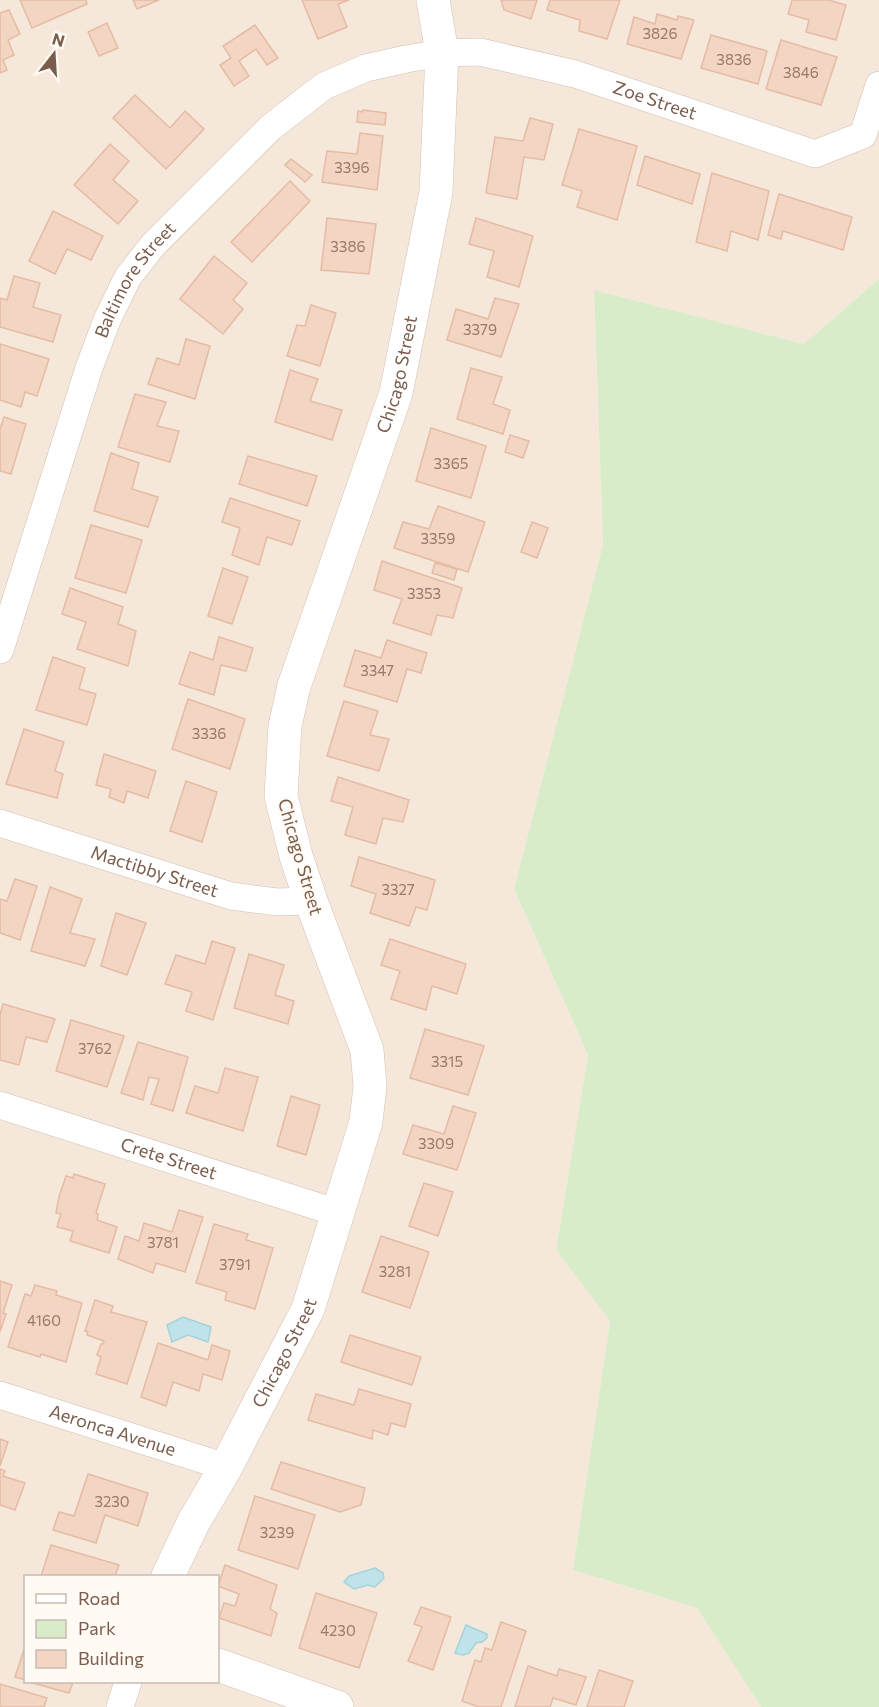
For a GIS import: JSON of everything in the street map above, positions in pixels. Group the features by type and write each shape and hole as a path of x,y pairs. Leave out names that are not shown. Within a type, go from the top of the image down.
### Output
{"street":[{"name":"Chicago Street","path":"168,1575 193,1523 226,1467 308,1309 366,1122 370,1077 367,1050 311,901 296,856 281,796 285,726 294,686 396,393 436,192 442,53 433,0"},
{"name":"Zoe Street","path":"442,53 480,52 575,75 815,154 863,135 879,85"},
{"name":"Baltimore Street","path":"0,650 89,368 107,320 128,277 153,245 270,128 324,86 366,68 442,53"},
{"name":"Mactibby Street","path":"0,823 231,896 277,902 311,901"},
{"name":"Crete Street","path":"0,1105 338,1213"},
{"name":"Aeronca Avenue","path":"0,1395 226,1467"},
{"path":"219,1665 337,1707"},
{"path":"120,1707 128,1683"}],"shaded area":[{"path":"0,0 879,0 879,279 804,344 594,290 603,544 514,889 588,1055 556,1250 610,1321 573,1570 697,1608 761,1707 0,1707"}],"green space":[{"path":"879,279 879,1707 761,1707 697,1608 573,1570 610,1321 556,1250 588,1055 514,889 603,544 594,290 804,344"}],"water":[{"path":"183,1317 211,1327 208,1342 188,1335 172,1342 167,1325"},
{"path":"375,1568 383,1573 384,1578 375,1587 368,1585 354,1589 344,1582 349,1576"},
{"path":"466,1625 487,1634 487,1638 476,1643 469,1653 463,1655 455,1653"}],"building":[{"path":"20,0 86,0 87,4 32,28"},
{"path":"133,0 159,0 137,9"},
{"path":"302,0 349,0 338,4 347,27 318,39"},
{"path":"501,0 537,0 531,19 504,10"},
{"path":"550,0 620,0 607,39 579,31 580,20 547,10"},
{"path":"792,0 828,0 846,5 836,40 806,32 809,20 788,14"},
{"path":"9,10 20,34 8,40 14,55 3,60 7,70 0,73 0,13"},
{"path":"657,14 677,20 678,16 694,20 681,59 627,44 634,17 655,24"},
{"path":"107,23 118,48 99,56 88,32"},
{"path":"255,25 278,58 267,65 256,49 239,61 249,76 234,86 220,65 231,58 223,46"},
{"path":"711,35 767,51 758,84 701,68"},
{"path":"781,40 837,57 821,105 766,89"},
{"path":"135,95 170,128 185,111 204,129 166,169 113,118"},
{"path":"358,111 386,113 385,125 357,122"},
{"path":"530,118 553,124 544,160 524,157 517,199 486,193 495,137 523,141"},
{"path":"579,129 637,146 617,220 577,207 582,191 562,185"},
{"path":"360,133 383,136 377,190 322,182 327,151 357,154"},
{"path":"110,144 129,161 113,180 138,201 118,224 74,185"},
{"path":"645,156 700,174 692,204 637,185"},
{"path":"291,159 312,175 305,182 285,165"},
{"path":"712,173 769,191 758,240 731,231 727,251 696,242"},
{"path":"290,181 310,201 252,262 231,242"},
{"path":"779,194 852,217 843,250 783,231 781,239 768,235"},
{"path":"53,211 103,236 91,260 67,249 55,274 29,261"},
{"path":"327,218 376,224 369,274 321,270"},
{"path":"476,218 533,236 519,287 487,277 494,251 469,244"},
{"path":"214,256 247,283 233,300 243,309 223,334 180,299"},
{"path":"14,276 40,283 33,307 61,315 53,342 0,327 0,298 7,300"},
{"path":"495,298 519,304 501,357 447,340 456,309 488,319"},
{"path":"311,305 336,313 320,366 287,356 297,325 305,326"},
{"path":"186,339 210,346 195,399 148,384 157,358 179,365"},
{"path":"0,344 49,359 37,396 25,392 21,407 0,400"},
{"path":"471,368 502,377 493,404 510,410 503,434 457,419"},
{"path":"290,370 318,379 310,401 342,410 332,440 275,422"},
{"path":"135,394 166,402 157,426 179,431 170,462 118,447"},
{"path":"4,417 26,424 11,474 0,471 0,429"},
{"path":"431,428 486,446 471,498 416,481"},
{"path":"510,435 529,441 523,458 505,452"},
{"path":"111,453 139,463 132,489 158,497 148,527 94,511"},
{"path":"248,456 317,476 307,506 239,484"},
{"path":"230,498 300,521 292,545 267,537 259,565 232,555 240,528 222,522"},
{"path":"438,506 485,522 468,572 394,548 403,522 429,529"},
{"path":"532,522 548,528 537,558 521,552"},
{"path":"91,525 142,540 126,593 75,578"},
{"path":"382,561 462,588 453,618 437,615 431,635 393,623 402,599 374,590"},
{"path":"435,563 457,569 454,580 432,573"},
{"path":"223,568 248,577 232,624 208,616"},
{"path":"70,588 123,607 118,624 136,631 128,666 77,649 86,622 62,614"},
{"path":"219,637 253,648 246,671 221,665 214,695 179,684 190,652 213,660"},
{"path":"387,640 427,653 421,673 407,669 397,702 344,686 355,650 381,658"},
{"path":"53,657 85,668 79,689 96,694 87,725 36,710"},
{"path":"188,699 245,719 230,769 172,749"},
{"path":"344,701 378,711 370,735 389,739 379,771 327,756"},
{"path":"24,729 64,742 55,771 63,774 57,798 6,784"},
{"path":"104,754 156,771 148,798 127,791 124,803 109,797 111,789 96,785"},
{"path":"338,777 409,800 403,822 383,818 376,844 345,835 353,807 331,801"},
{"path":"186,781 217,792 202,842 170,831"},
{"path":"359,857 435,880 427,910 416,907 409,926 370,913 376,894 351,886"},
{"path":"15,879 37,886 20,940 0,933 0,899 7,901"},
{"path":"50,887 82,899 70,933 95,939 85,966 31,951"},
{"path":"116,913 146,923 127,975 101,966"},
{"path":"390,939 466,964 457,994 432,986 426,1010 391,999 400,971 381,965"},
{"path":"212,941 235,948 213,1020 186,1011 192,992 165,984 176,955 205,964"},
{"path":"249,954 284,965 275,995 294,1001 288,1024 234,1008"},
{"path":"3,1004 55,1019 47,1042 26,1037 19,1065 0,1060 0,1015"},
{"path":"71,1020 124,1036 107,1087 56,1071"},
{"path":"425,1029 484,1046 468,1095 410,1078"},
{"path":"138,1042 188,1057 173,1111 151,1104 159,1079 149,1077 143,1100 121,1093"},
{"path":"225,1068 258,1077 243,1131 186,1113 195,1086 218,1093"},
{"path":"291,1096 320,1105 306,1155 277,1146"},
{"path":"453,1106 476,1113 457,1170 403,1154 413,1125 444,1134"},
{"path":"74,1174 105,1184 96,1213 98,1214 97,1220 117,1227 109,1253 70,1241 73,1231 57,1227 61,1214 56,1213 59,1197 66,1176 73,1178"},
{"path":"424,1183 453,1192 438,1236 409,1226"},
{"path":"179,1210 203,1217 185,1272 156,1263 153,1273 118,1259 125,1236 139,1241 144,1223 172,1232"},
{"path":"214,1224 248,1234 246,1240 273,1248 255,1309 225,1300 227,1292 196,1283"},
{"path":"381,1236 429,1252 410,1308 362,1292"},
{"path":"0,1281 12,1285 0,1332"},
{"path":"35,1285 57,1291 56,1295 82,1303 66,1362 8,1347 25,1294 31,1296"},
{"path":"95,1300 113,1306 111,1312 147,1322 127,1384 96,1374 101,1357 97,1355 104,1341 87,1335 88,1332 85,1331"},
{"path":"350,1335 421,1357 412,1385 341,1362"},
{"path":"158,1343 208,1360 212,1345 230,1351 222,1380 203,1374 199,1391 173,1382 166,1406 141,1397"},
{"path":"359,1389 411,1404 405,1427 391,1423 388,1435 373,1430 372,1439 308,1420 316,1394 354,1405"},
{"path":"0,1439 8,1442 0,1466"},
{"path":"281,1462 365,1488 361,1505 340,1512 271,1489"},
{"path":"0,1469 5,1471 3,1476 25,1483 15,1510 0,1505"},
{"path":"88,1474 148,1493 138,1526 105,1515 96,1543 53,1530 59,1512 74,1516"},
{"path":"255,1496 315,1515 298,1569 238,1550"},
{"path":"51,1545 119,1565 115,1575 41,1575"},
{"path":"225,1565 277,1585 270,1609 277,1613 271,1636 219,1618 224,1603 235,1606 239,1594 219,1586"},
{"path":"316,1593 377,1613 359,1668 299,1648"},
{"path":"421,1607 451,1617 433,1670 408,1661 422,1627 414,1624"},
{"path":"501,1622 526,1631 501,1707 479,1707 462,1701 475,1660 481,1662 485,1648 492,1650"},
{"path":"24,1649 24,1679 15,1677"},
{"path":"528,1666 557,1676 559,1669 586,1677 576,1705 553,1698 550,1707 515,1707"},
{"path":"599,1670 633,1681 624,1707 587,1707"},
{"path":"33,1683 73,1683 69,1693"},
{"path":"0,1684 47,1698 44,1707 0,1707"}]}
